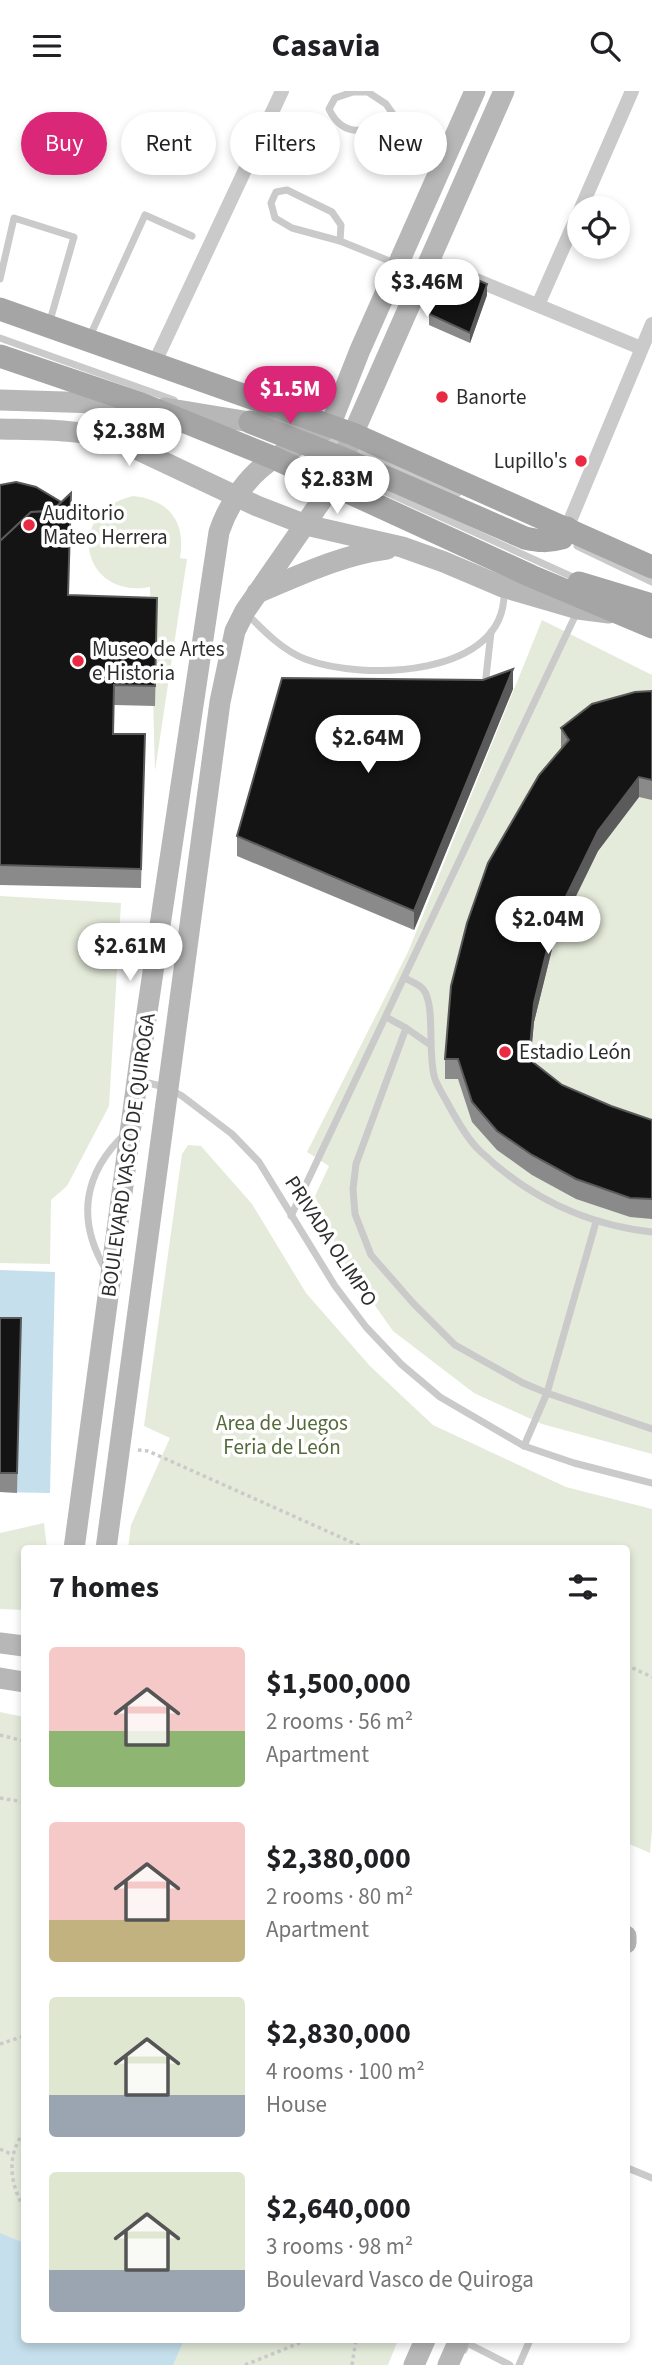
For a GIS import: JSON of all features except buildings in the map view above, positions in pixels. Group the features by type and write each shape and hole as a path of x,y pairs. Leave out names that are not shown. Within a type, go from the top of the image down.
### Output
{"main road":[{"path":"0,309 154,364 344,459 531,576 641,615 652,627"},
{"path":"0,356 141,404 302,439 344,459"},
{"path":"259,419 344,459 652,567"},
{"path":"531,576 589,585 652,604"}],"street":[{"path":"154,364 282,91"},
{"name":"BOULEVARD VASCO DE QUIROGA","path":"75,1545 137,1080 219,532 226,511 252,477 302,439 399,265 475,91"},
{"name":"BOULEVARD VASCO DE QUIROGA","path":"107,1545 220,702 235,631 257,593 306,525 344,459 504,91"},
{"path":"586,196 632,91"},
{"path":"437,178 462,187"},
{"path":"538,306 567,240"},
{"path":"430,261 641,348"},
{"path":"559,533 652,324"},
{"path":"0,401 141,404 221,418 259,419"},
{"path":"0,429 96,434 139,449 306,525 402,547 503,587 578,609 641,615"},
{"path":"257,593 330,562 367,551 402,547"},
{"path":"0,1643 21,1646"},
{"path":"0,1678 21,1682"},
{"path":"414,2365 424,2343"},
{"path":"451,2365 458,2343"}],"lane":[{"path":"353,92 368,92 386,104 395,117 375,128 352,131 335,122 329,109 335,98 353,92"},
{"path":"340,241 341,225 332,212 287,190 276,192 271,203 275,218 292,228 340,241 399,265"},
{"path":"88,340 145,215 192,236"},
{"path":"0,279 14,218 74,237 48,326"},
{"path":"0,338 221,418 302,439"},
{"path":"344,459 462,495"},
{"path":"344,459 589,585 641,615"},
{"path":"559,533 652,582"},
{"path":"245,611 265,632 302,658 361,671 404,671 455,658 478,644 499,622 504,606 503,587"},
{"path":"291,1216 578,609"},
{"path":"483,700 491,631"},
{"path":"405,978 423,988 429,1005 429,1044 435,1078 454,1116 479,1150 541,1197 574,1214 625,1229 652,1232"},
{"path":"386,1017 429,1044"},
{"path":"406,1028 356,1164 353,1189 355,1214 371,1255 455,1345 523,1383 652,1429"},
{"name":"PRIVADA OLIMPO","path":"137,1080 168,1088 232,1134 259,1162 335,1286 366,1327 401,1364 440,1397 524,1446 574,1463 652,1483"},
{"path":"111,1278 95,1251 90,1229 89,1192 99,1164 112,1146 131,1128"},
{"path":"524,1446 547,1393 596,1222"},
{"path":"630,2169 652,2178"},
{"path":"451,2365 467,2343 510,2365"},
{"path":"519,2365 529,2343"}],"path":[{"path":"119,1450 148,1451 358,1545"},
{"path":"630,1667 652,1677"},
{"path":"0,1735 21,1740"},
{"path":"0,1797 21,1801"},
{"path":"0,2044 21,2037"},
{"path":"21,2138 13,2154 11,2175 21,2203"},
{"path":"0,2149 13,2154"},
{"path":"245,2365 299,2343"},
{"path":"352,2365 356,2343"}],"green space":[{"path":"133,496 157,502 173,515 180,534 180,558 187,559 155,771 150,587 127,588 109,581 96,568 90,553 90,536 96,519 111,505"},
{"name":"Estadio León","path":"542,620 652,675 652,1454 542,1424 474,1393 393,1331 340,1256 315,1196 329,1166 307,1152 408,952"},
{"path":"0,896 121,903 109,1106 67,1186 51,1200 50,1264 0,1263"},
{"name":"Area de Juegos Feria de León","path":"188,1145 201,1146 252,1204 306,1293 370,1366 433,1425 566,1487 652,1509 650,1853 630,1844 630,1545 128,1545 131,1525 170,1438 144,1426 182,1154"},
{"path":"44,1523 47,1545 21,1545 21,1610 0,1609 0,1533"},
{"path":"0,1712 21,1716 21,2343 397,2343 388,2365 0,2365"}],"water":[{"path":"0,1270 55,1272 50,1493 0,1492"},
{"path":"0,2233 21,2242 21,2343 183,2343 173,2365 0,2365"}],"place":[{"name":"Banorte","path":"442,397"},
{"name":"Lupillo's","path":"581,461"},
{"name":"Auditorio Mateo Herrera","path":"29,525"},
{"name":"Museo de Artes e Historia","path":"78,661"},
{"name":"Estadio León","path":"505,1052"}]}
